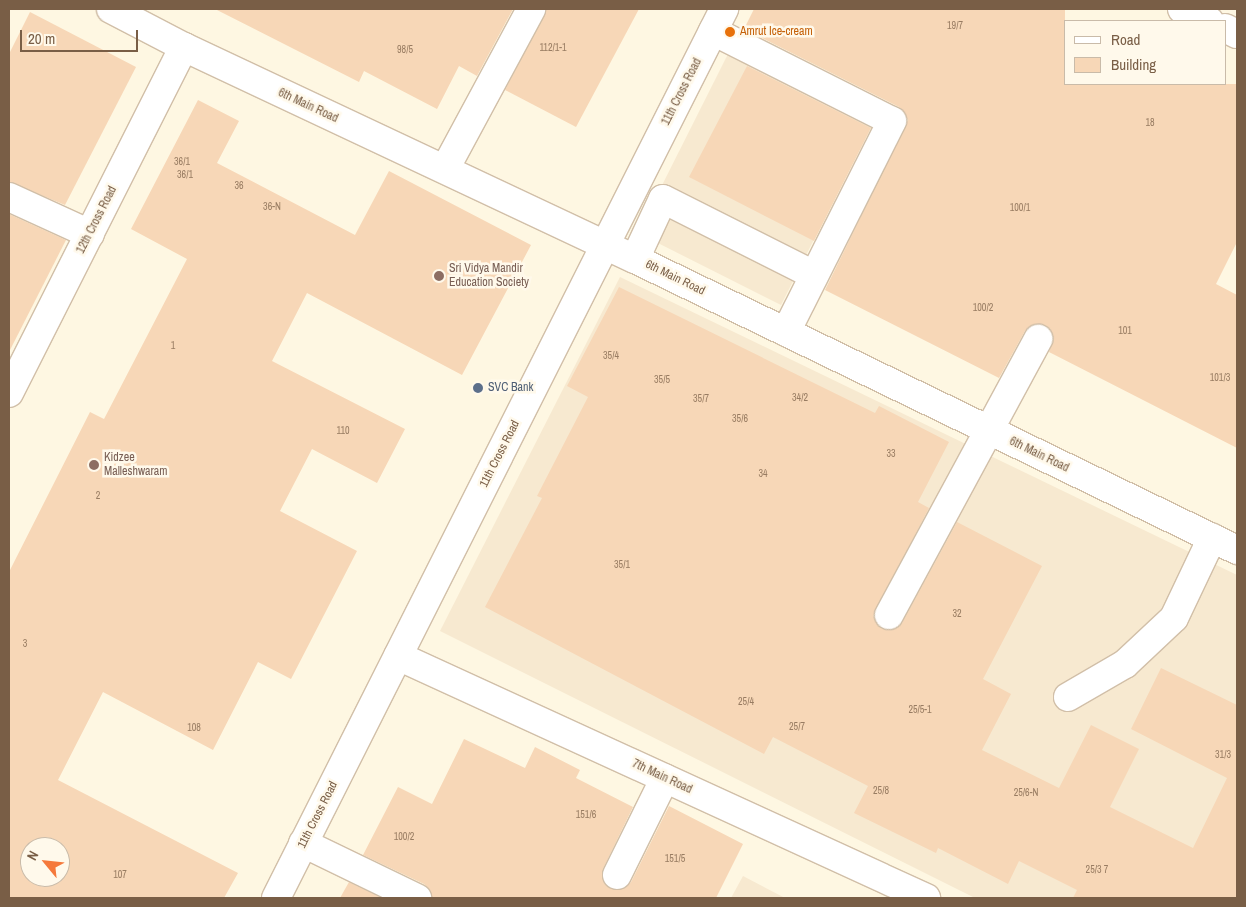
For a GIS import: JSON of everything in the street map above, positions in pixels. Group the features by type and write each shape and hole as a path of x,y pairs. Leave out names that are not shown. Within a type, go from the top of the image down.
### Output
{"street":[{"name":"6th Main Road","path":"111,9 184,47 635,259 1237,550"},
{"path":"445,169 531,9"},
{"path":"1182,9 1207,20"},
{"path":"719,20 892,121 786,332"},
{"name":"11th Cross Road","path":"276,898 719,20"},
{"name":"12th Cross Road","path":"9,393 184,47"},
{"path":"9,197 90,234"},
{"path":"635,259 663,200 814,275"},
{"path":"889,615 987,430 1038,339"},
{"path":"1068,696 1125,664 1174,618 1212,538"},
{"name":"7th Main Road","path":"398,656 926,898"},
{"path":"617,875 665,778"},
{"path":"303,843 417,898"}],"shaded area":[{"path":"732,46 875,118 781,305 638,233"},
{"path":"620,277 1237,575 1237,898 975,898 440,631"},
{"path":"743,876 785,898 731,898"}],"building":[{"path":"215,9 513,9 477,76 459,66 437,109 364,71 359,82"},
{"path":"547,9 639,9 576,127 505,90"},
{"path":"754,9 1065,9 1064,85 1237,84 1237,242 1216,284 1237,295 1237,448 1049,352 1054,338 1045,325 1030,326 1025,331 999,378 825,290 908,120 899,107 744,29"},
{"path":"30,12 136,67 65,205 9,182 9,54"},
{"path":"747,66 871,128 814,241 689,177"},
{"path":"198,100 239,121 217,163 355,235 389,171 531,245 462,375 307,293 272,361 405,429 377,483 312,449 280,511 357,551 291,679 258,662 213,750 103,692 58,780 238,873 224,898 9,898 9,572 90,412 104,419 187,259 131,229"},
{"path":"9,214 66,240 9,352"},
{"path":"619,287 875,413 879,406 949,442 918,502 929,508 873,616 882,629 897,628 902,623 957,522 1042,566 983,679 1011,694 982,750 1059,788 1091,725 1139,749 1110,807 1193,848 1227,778 1131,729 1161,668 1237,705 1237,898 1073,898 1077,890 1019,861 1008,884 938,848 936,853 854,813 868,786 773,737 764,754 485,607 542,498 537,496 588,397 567,386"},
{"path":"464,739 525,768 535,747 580,770 576,778 633,807 603,869 604,883 611,889 625,888 631,882 669,806 743,844 716,898 432,898 430,890 424,884 363,855 398,787 432,804"},
{"path":"349,882 382,898 340,898"}],"place":[{"name":"Amrut Ice-cream","path":"730,32"},
{"name":"Sri Vidya Mandir Education Society","path":"439,276"},
{"name":"SVC Bank","path":"478,388"},
{"name":"Kidzee Malleshwaram","path":"94,465"}]}
